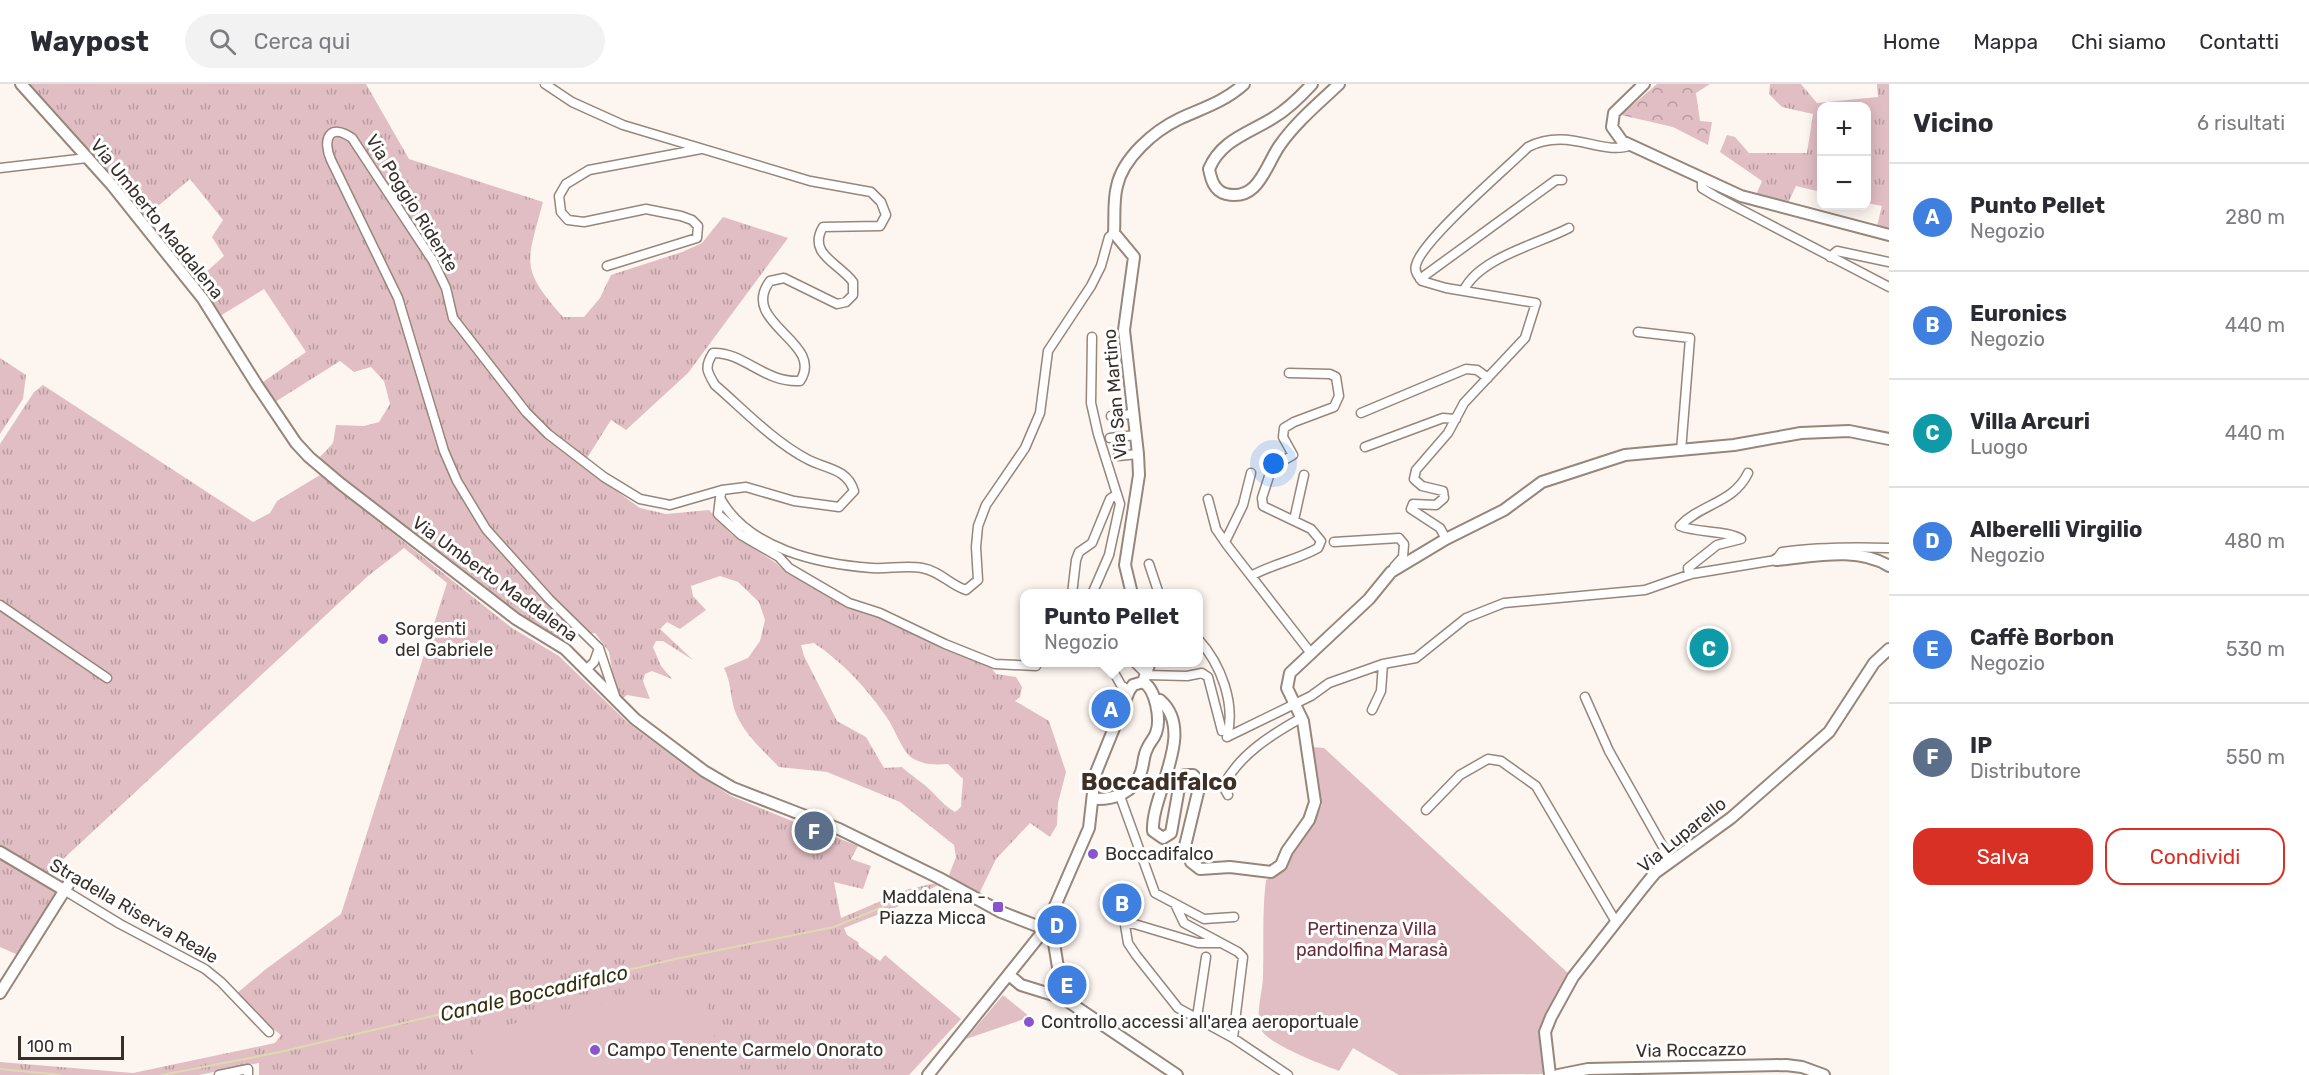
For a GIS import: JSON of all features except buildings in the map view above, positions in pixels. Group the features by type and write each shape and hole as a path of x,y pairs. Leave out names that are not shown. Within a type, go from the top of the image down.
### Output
{"street":[{"name":"Via Umberto Maddalena","path":"21,84 87,158 203,299 296,443 309,457 516,619 565,649 617,702 687,760 733,788 839,830 939,878 1001,912 1045,929"},
{"name":"Via Poggio Ridente","path":"545,84 572,102 600,116 810,181 871,192 881,202 886,214 880,226 823,226 817,237 819,249 854,282 853,295 846,302 837,304 784,278 770,281 763,290 763,304 767,316 806,360 807,371 800,381 783,382 725,353 713,353 706,363 707,372 716,385 790,450 845,474 852,481 854,491 839,507 794,501 746,488 670,505 640,499 604,477 548,434 526,412 453,318 446,288 433,261 352,138 343,132 334,132 327,138 325,147 330,160 398,298 444,451 457,481 486,529 549,599 599,648 617,702"},
{"path":"721,494 727,511 742,526 791,553 843,565 874,568 921,567 938,573 957,587 966,590 973,586 978,580 976,547 978,526 986,505 1025,448 1040,413 1048,351 1091,286 1101,266 1109,237 1114,233 1117,184 1126,166 1161,130 1210,108 1244,84"},
{"path":"1312,84 1297,100 1275,116 1224,145 1214,156 1209,169 1217,189 1225,194 1240,195 1254,187 1266,174 1279,146 1339,84"},
{"path":"1297,100 1302,102 1318,84"},
{"path":"1644,84 1619,106 1612,121 1616,135 1631,145 1702,180 1741,196 1889,235"},
{"path":"1446,540 1440,528 1411,509 1413,504 1436,505 1444,498 1443,491 1422,486 1414,479 1416,470 1448,433 1464,403 1526,338 1536,303 1446,288 1420,279 1416,272 1416,265 1436,236 1528,147 1539,141 1562,138 1620,150 1631,145"},
{"path":"608,266 697,238 698,226 681,216 646,209 584,222 568,220 561,212 559,196 566,184 589,170 704,149"},
{"path":"0,168 87,158"},
{"path":"1420,279 1556,180 1562,180"},
{"path":"1702,180 1702,188 1715,196 1889,287"},
{"path":"1464,290 1469,279 1487,266 1569,228"},
{"name":"Via San Martino","path":"1114,233 1134,257 1124,330 1138,454 1138,474 1125,565 1131,589"},
{"path":"1830,257 1837,251 1889,262"},
{"path":"1638,332 1690,339 1681,451"},
{"path":"1092,337 1091,403 1120,504 1108,555 1094,589"},
{"path":"1360,413 1466,369 1477,370 1488,378"},
{"path":"1251,576 1270,565 1318,548 1319,536 1294,520 1263,506 1262,498 1272,467 1293,455 1283,437 1284,428 1334,407 1339,396 1336,376 1289,373"},
{"path":"1111,416 1132,414"},
{"path":"1365,447 1443,418 1456,419"},
{"path":"1391,572 1504,510 1542,482 1625,455 1681,451 1801,433 1849,431 1889,439"},
{"path":"1110,438 1136,435"},
{"path":"1118,456 1138,454"},
{"path":"1225,542 1243,505 1251,473"},
{"path":"1689,574 1688,568 1718,545 1740,539 1735,536 1703,533 1680,526 1687,518 1738,490 1748,473"},
{"path":"1294,520 1304,475"},
{"path":"721,494 718,514 741,535 780,557 789,568 849,603 880,613 945,644 995,664 1020,665"},
{"path":"1073,589 1079,552 1092,543 1110,499 1117,494"},
{"path":"1208,499 1216,529 1310,652"},
{"path":"1155,701 1160,700 1173,717 1175,730 1166,783 1153,822 1153,831 1163,838 1171,833 1180,782 1185,775 1196,776 1199,788 1185,846 1191,862 1200,869 1230,867 1265,873 1281,865 1287,851 1310,820 1315,802 1307,737 1287,688 1290,673 1369,599 1403,557 1404,544 1399,538 1334,542"},
{"path":"1776,560 1782,552 1800,549 1849,545 1889,548"},
{"path":"1224,734 1311,696 1329,683 1383,664 1416,658 1466,618 1504,603 1645,590 1689,574 1776,560 1854,554 1871,557 1889,566"},
{"path":"1149,564 1157,589"},
{"path":"0,605 107,678"},
{"path":"1203,645 1211,654 1226,688 1231,723 1224,734"},
{"path":"586,670 594,662 599,648"},
{"name":"Via Luparello","path":"1550,1075 1545,1032 1551,1017 1573,977 1616,922 1655,873 1731,818 1829,732 1874,663 1889,649"},
{"path":"594,678 605,663"},
{"path":"1372,710 1382,691 1383,664"},
{"path":"1110,667 1121,685 1129,691"},
{"path":"1094,799 1106,800 1120,796 1137,782 1146,751 1156,735 1158,722 1155,701 1137,667"},
{"path":"1145,679 1149,667"},
{"path":"928,1075 1045,929 1089,828 1095,775 1133,685 1145,679 1202,673 1208,677 1224,734"},
{"path":"1585,697 1609,751 1671,861"},
{"path":"1228,795 1223,786 1229,775 1264,739 1301,718"},
{"path":"1426,810 1460,775 1488,759 1501,761 1536,786 1616,922"},
{"path":"1120,796 1155,893 1204,919 1234,917"},
{"name":"Stradella Riserva Reale","path":"0,852 205,969 221,982 269,1032"},
{"path":"0,993 73,877"},
{"path":"1175,904 1184,923 1238,952 1243,957 1233,1038"},
{"path":"1221,943 1197,943 1131,923 1125,925 1128,943 1178,1008 1233,1038 1288,1075"},
{"path":"1045,929 1053,937 1063,998"},
{"path":"1197,1017 1206,957"},
{"path":"1009,975 1021,985 1063,998 1177,1075"},
{"name":"Via Roccazzo","path":"1558,1075 1588,1068 1776,1065 1802,1067 1824,1075"},
{"path":"219,1075 248,1069 248,1075"}],"green space":[{"path":"28,84 366,84 409,159 543,202 533,239 530,264 539,287 563,317 584,317 600,298 611,275 682,252 702,243 723,217 788,238 688,373 626,430 611,420 582,466 640,508 666,514 709,510 731,534 776,563 788,574 830,594 845,606 887,620 991,667 996,674 1016,677 1022,687 1020,697 1015,701 1049,721 1066,772 1058,803 1057,825 1050,837 1030,823 996,859 979,894 958,884 949,875 956,857 954,845 900,802 827,772 779,767 742,725 734,708 724,668 748,658 760,641 765,620 759,602 738,582 720,576 691,586 693,596 706,610 680,629 667,622 660,629 693,660 663,641 656,641 653,647 661,666 672,679 652,671 645,674 643,681 650,699 627,695 622,699 613,676 609,652 595,633 576,635 563,642 496,598 319,458 333,443 336,425 364,426 379,422 390,404 384,381 371,367 354,372 340,361 275,402 263,382 306,352 264,289 220,316 195,282 224,256 212,237 223,220 190,179 144,218","holes":["814,643 843,666 869,694 912,758 930,764 948,764 963,779 961,807 955,812 902,767 884,768 866,737 837,721 804,656 801,645"]},
{"path":"1657,84 1710,84 1696,93 1700,121 1712,122 1708,145 1673,127 1621,115"},
{"path":"1770,84 1801,84 1817,103 1817,191 1796,186 1788,203 1756,195 1762,181 1720,152 1727,135 1735,137 1749,153 1807,153 1813,114 1782,107 1769,94"},
{"path":"1877,84 1889,84 1889,229 1877,226 1882,206 1871,204 1871,102 1827,102 1878,97"},
{"path":"0,358 26,375 23,399 0,434"},
{"path":"43,385 253,522 270,513 277,501 320,475 512,628 559,656 627,722 695,773 731,796 797,823 795,831 824,843 833,836 858,846 851,859 871,866 863,889 834,882 841,918 909,889 936,883 938,885 897,907 844,928 847,935 858,942 859,946 880,961 885,955 961,1019 909,1075 259,1075 259,1063 199,1075 0,1075 0,1062 133,1073 275,1043 281,1035 250,1011 236,994 341,914 447,583 404,548 368,576 46,875 0,847 0,444 34,392"},
{"name":"Pertinenza Villa pandolfina Marasà","path":"1312,747 1324,748 1570,975 1549,1015 1546,1067 1542,1074 1399,1075 1353,1048 1339,1071 1286,1048 1262,1031 1259,1011 1263,976 1266,880 1286,870 1293,850 1316,819 1322,805"},
{"path":"0,857 58,891 18,955 0,947"},
{"path":"1003,995 1030,1017 966,1039"},
{"name":"Campo Tenente Carmelo Onorato","path":"705,997 723,1075 477,1075 469,1035 591,1004"}],"waterway":[{"name":"Canale Boccadifalco","path":"162,1075 280,1052 675,959 834,927 902,899"},
{"name":"Canale Boccadifalco","path":"0,1069 61,1075"}],"place":[{"name":"Sorgenti del Gabriele","path":"383,639"},
{"name":"Villa Arcuri","path":"1709,648"},
{"name":"Punto Pellet","path":"1111,709"},
{"name":"IP","path":"814,831"},
{"name":"Boccadifalco","path":"1093,854"},
{"name":"Euronics","path":"1122,903"},
{"name":"Maddalena - Piazza Micca","path":"998,907"},
{"name":"Alberelli Virgilio","path":"1057,925"},
{"name":"Caffè Borbon","path":"1067,985"},
{"name":"Controllo accessi all'area aeroportuale","path":"1029,1022"},
{"name":"Campo Tenente Carmelo Onorato","path":"595,1050"}],"district":[{"name":"Boccadifalco","path":"1159,782"}]}
